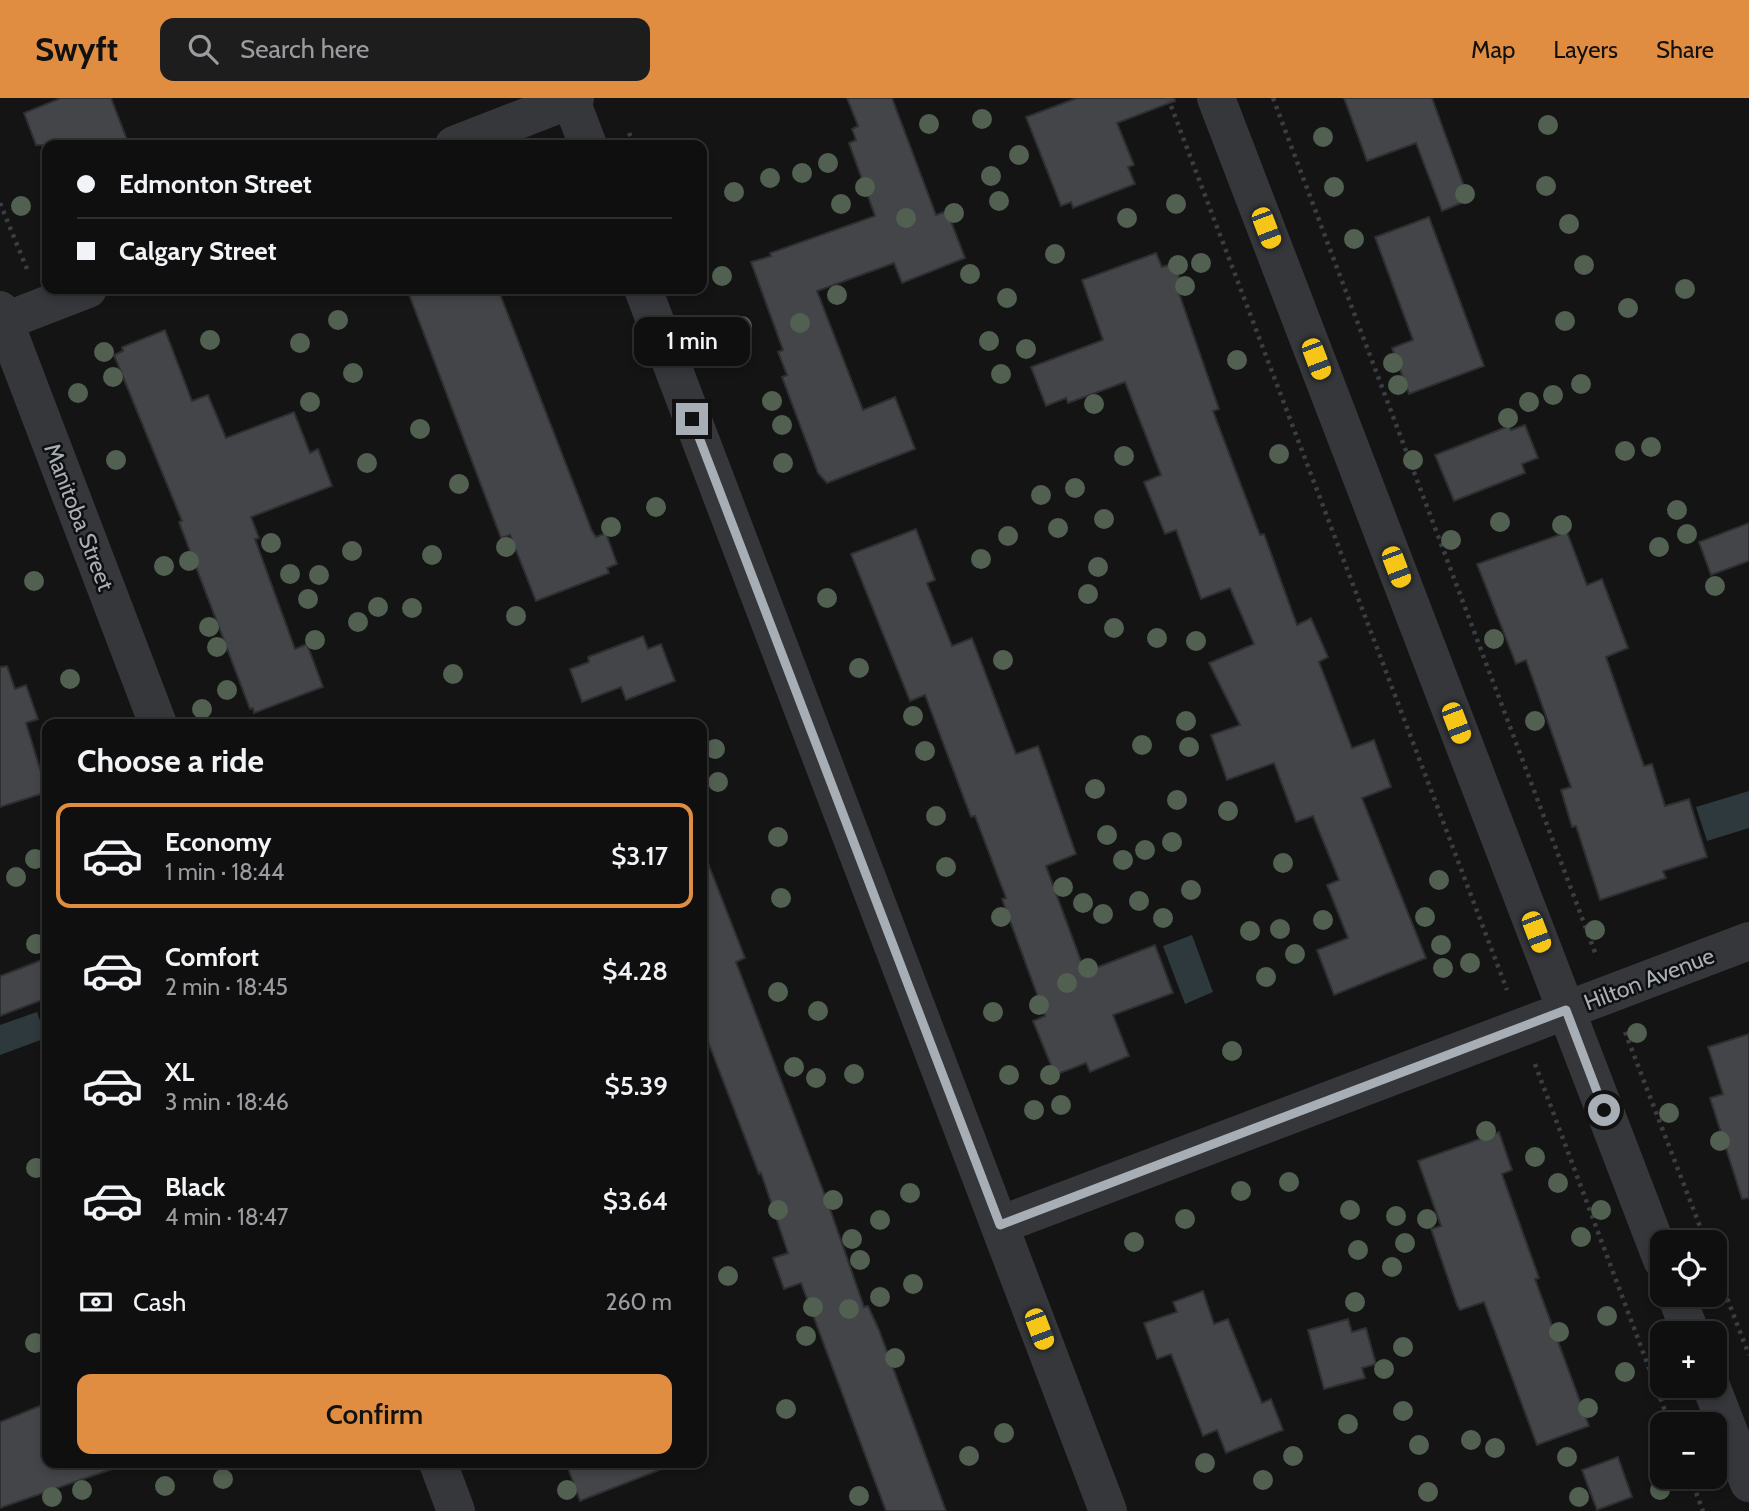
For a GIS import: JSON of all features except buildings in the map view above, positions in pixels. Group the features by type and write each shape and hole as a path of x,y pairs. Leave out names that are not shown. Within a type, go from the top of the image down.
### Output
{"street":[{"path":"1216,98 1650,1230"},
{"path":"467,140 572,99 586,140"},
{"path":"2,318 73,294"},
{"path":"645,294 1108,1511"},
{"name":"Manitoba Street","path":"2,318 156,719"},
{"name":"Hilton Avenue","path":"1000,1225 1749,941"},
{"path":"1716,1398 1749,1483"},
{"path":"440,1468 456,1511"}],"path":[{"path":"1168,98 1665,1412"},
{"path":"1273,98 1701,1230"},
{"path":"0,202 30,276"},
{"path":"1727,1297 1749,1355"},
{"path":"1695,1489 1703,1511"}],"shaded area":[{"path":"1749,791 1749,828 1707,841 1696,807"},
{"path":"1192,935 1213,992 1185,1004 1163,946"},
{"path":"37,1012 42,1026 42,1039 0,1055 0,1025"}],"route":[{"path":"692,419 1000,1225 1566,1010 1604,1110"}]}
